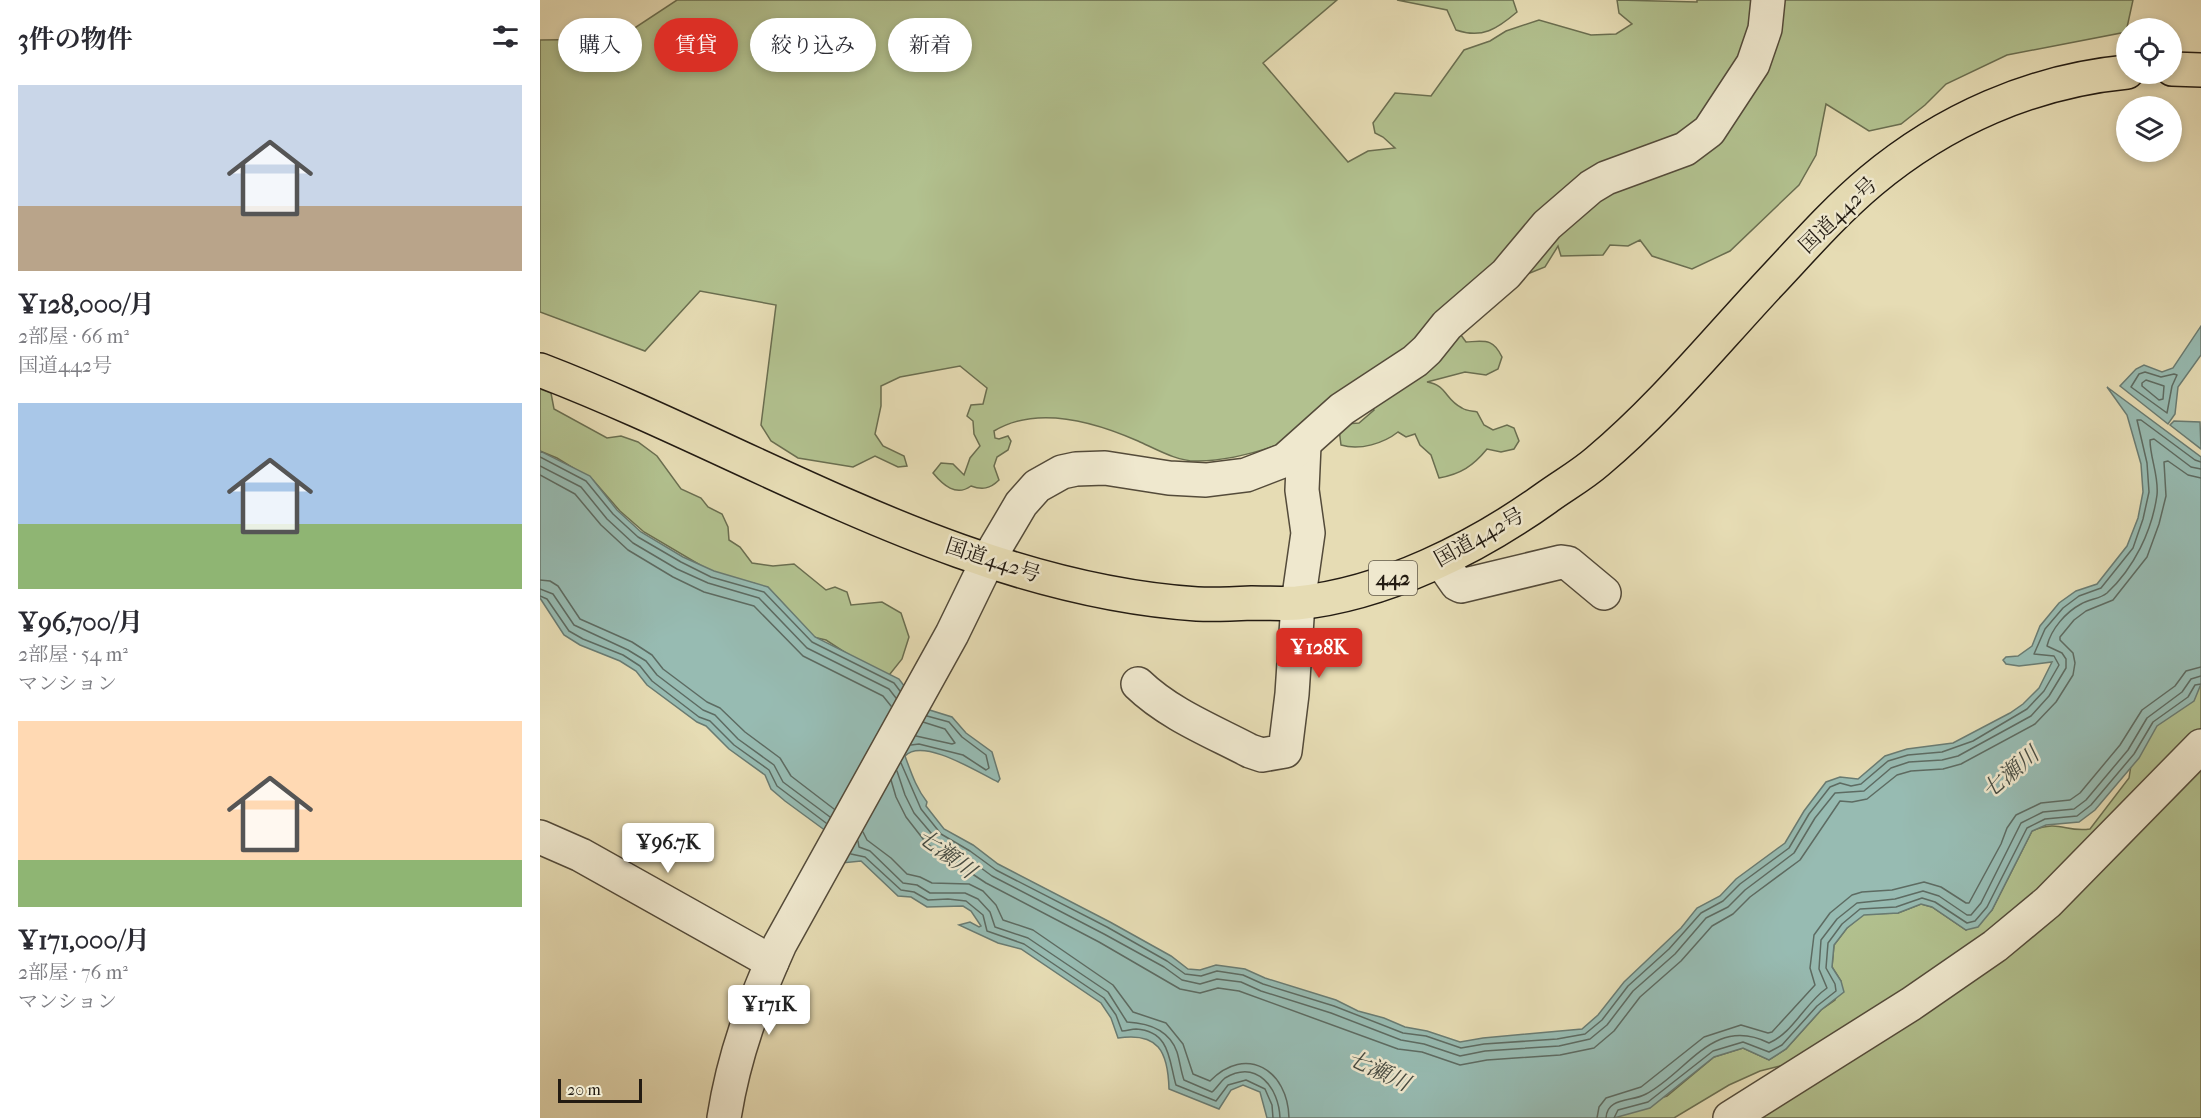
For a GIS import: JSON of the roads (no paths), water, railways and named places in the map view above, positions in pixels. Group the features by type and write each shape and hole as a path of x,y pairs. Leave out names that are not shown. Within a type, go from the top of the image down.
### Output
{"highway":[{"path":"2182,69 2201,70"},
{"name":"国道442号","path":"540,370 660,420 894,526 988,560 1116,594 1198,604 1298,603 1361,590 1441,561 1495,533 1595,464 1659,404 1840,209 1892,164 1941,131 1988,107 2050,86 2116,74"}],"street":[{"path":"724,1118 739,1044 776,953 952,634 988,560 1021,504 1037,486 1062,472 1091,468 1187,480 1231,478 1258,472 1285,460 1349,404 1427,351 1446,325 1506,274 1547,225 1591,187 1606,178 1685,149 1709,131 1753,64 1765,29 1768,0"},
{"path":"1138,684 1149,695 1171,710 1250,751 1262,755 1285,751 1292,694 1298,603 1308,533 1302,490 1304,445"},
{"path":"1441,561 1457,584 1461,586 1568,562 1604,594"},
{"path":"1730,1118 1902,1011 1995,946 2048,902 2201,746"},
{"path":"540,837 581,855 776,953"}],"water":[{"path":"2201,326 2201,355 2178,387 2175,414 2168,424 2120,386 2136,369 2144,365 2162,372 2173,368"},
{"name":"七瀬川","path":"2107,387 2201,457 2201,684 2194,701 2157,726 2139,758 2095,810 2079,822 2046,825 2032,831 1992,910 1978,927 1966,930 1932,907 1921,904 1898,913 1864,915 1847,928 1834,945 1832,967 1841,981 1844,992 1821,1010 1786,1049 1769,1060 1743,1048 1714,1057 1650,1108 1614,1118 1267,1118 1260,1092 1243,1085 1231,1090 1219,1109 1169,1089 1163,1055 1151,1041 1132,1037 1118,1038 1111,1018 1101,1003 1021,949 998,943 959,925 970,922 981,926 971,911 963,906 927,907 911,897 898,896 861,861 842,863 845,845 785,801 771,789 765,775 729,749 706,726 697,722 647,685 636,671 564,635 540,598 540,451 590,476 617,510 641,532 683,557 714,571 768,587 815,637 899,679 920,707 952,717 966,733 992,752 1000,779 998,782 951,758 937,754 913,751 905,756 917,786 927,802 926,806 944,829 973,845 998,864 1110,922 1171,956 1188,969 1200,970 1216,965 1245,969 1265,978 1336,1000 1358,1011 1405,1027 1427,1031 1460,1042 1582,1029 1598,1015 1624,982 1681,928 1697,908 1720,896 1736,879 1785,843 1804,811 1826,782 1840,777 1858,779 1885,756 1907,749 1953,743 2010,713 2039,688 2052,662 2019,666 2006,664 2003,660 2006,657 2018,656 2032,646 2040,626 2059,603 2076,591 2097,584 2127,546 2138,518 2143,492 2141,464 2127,415"},
{"path":"2174,421 2200,422 2201,449 2170,425"}]}
